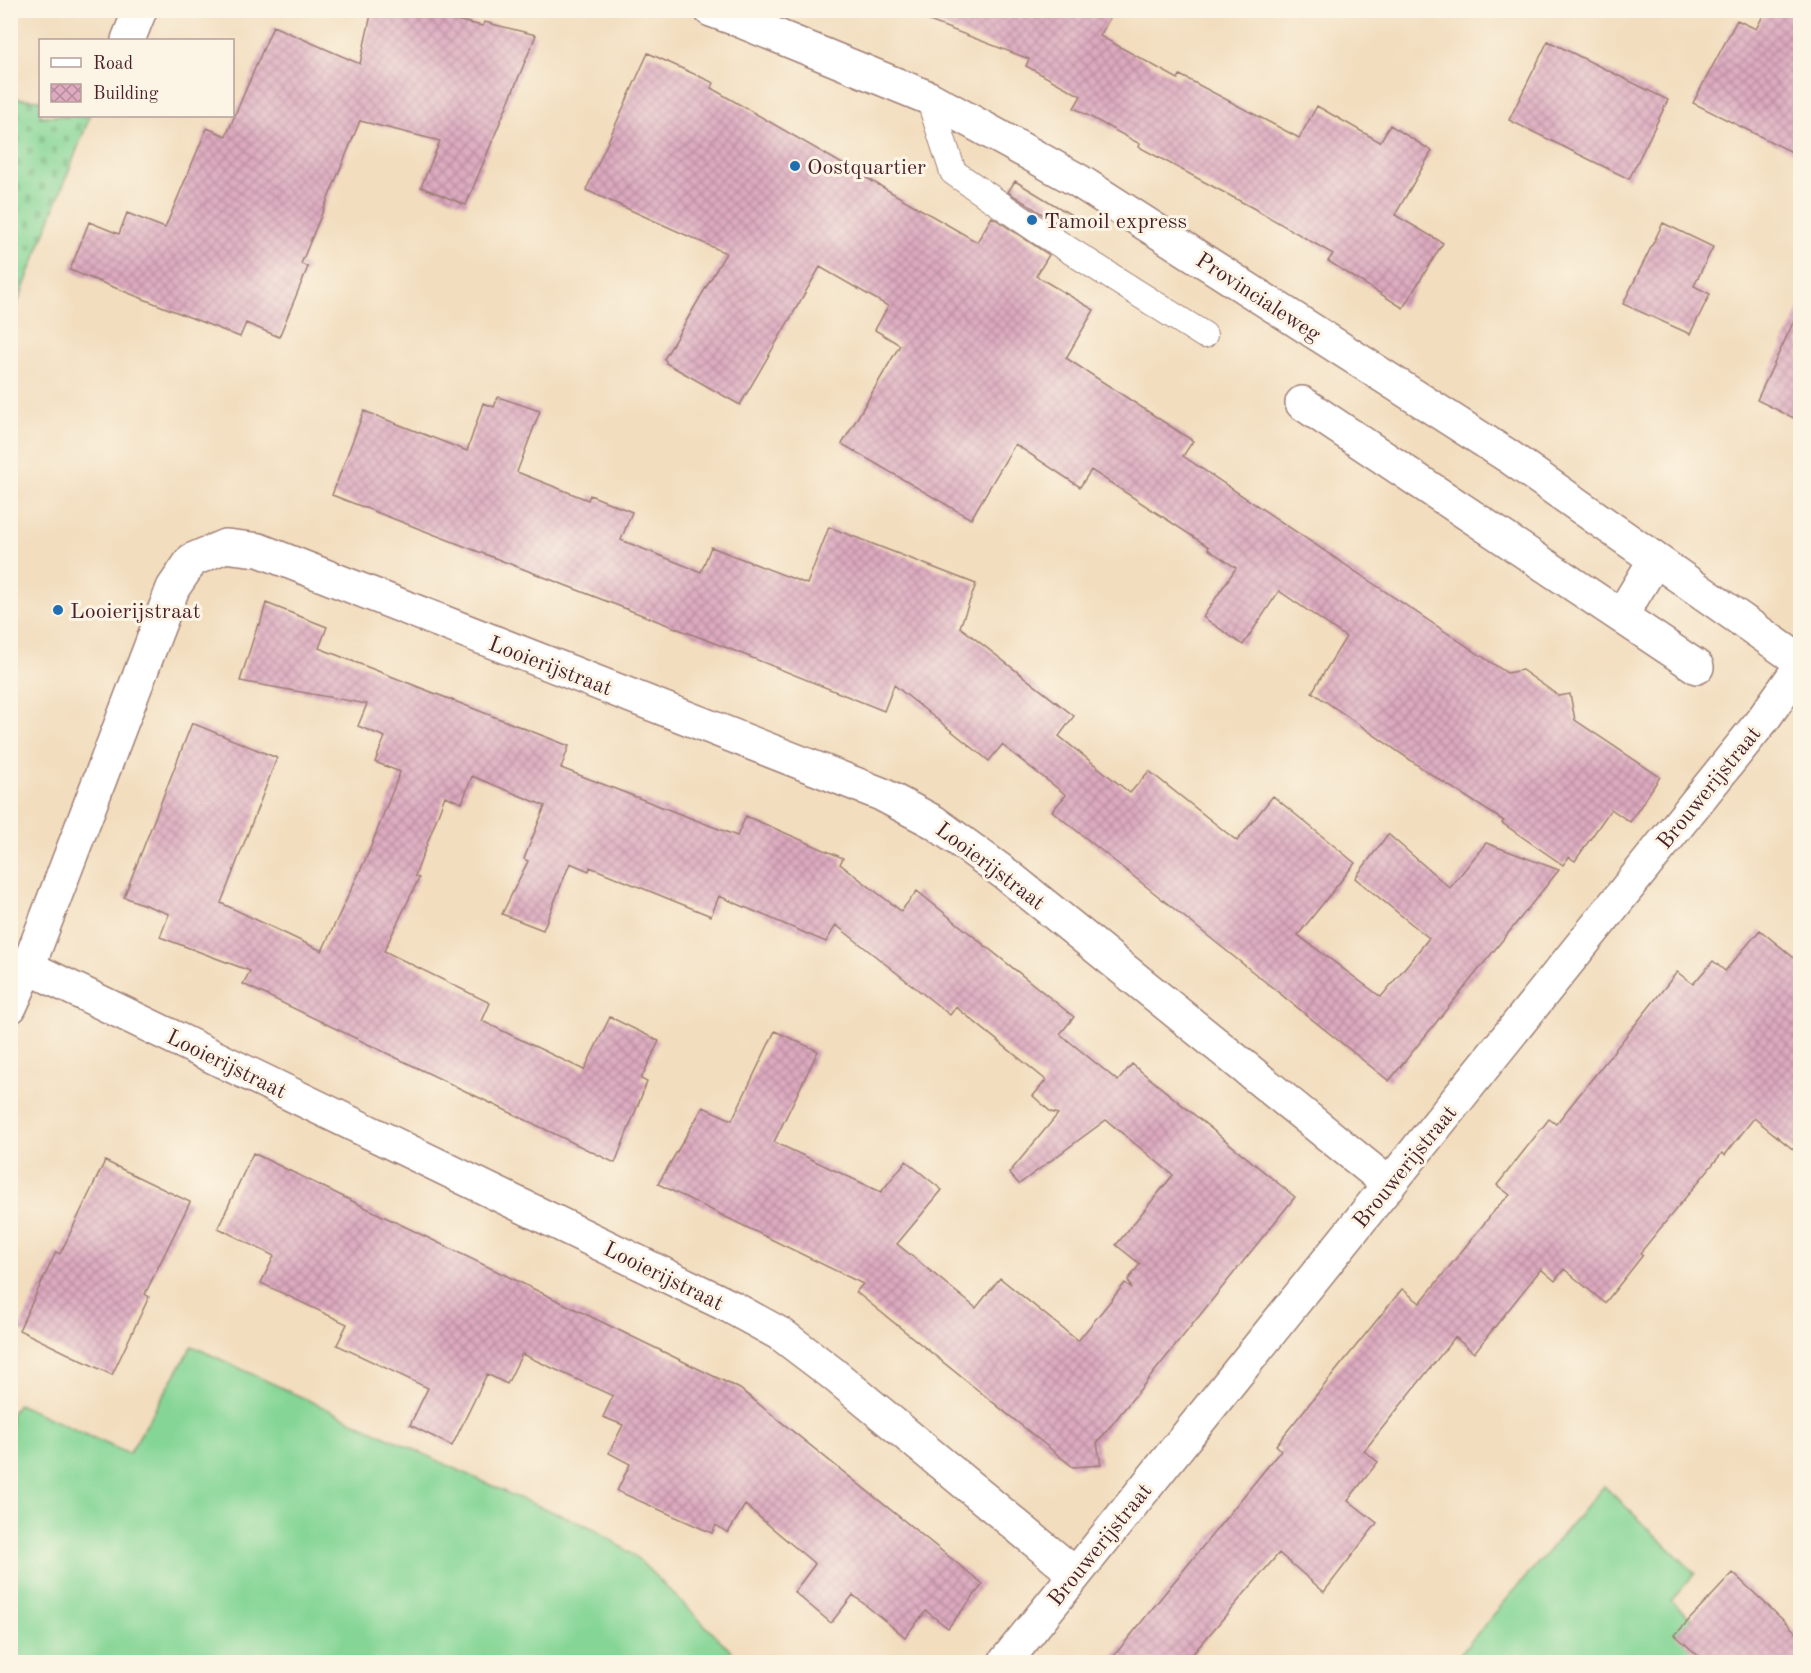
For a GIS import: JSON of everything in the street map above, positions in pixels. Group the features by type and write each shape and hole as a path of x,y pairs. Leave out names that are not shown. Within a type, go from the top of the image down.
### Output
{"street":[{"path":"128,39 140,10"},
{"name":"Provincialeweg","path":"711,10 736,18 929,98 1078,181 1508,456 1800,661"},
{"path":"1302,403 1697,667"},
{"name":"Looierijstraat","path":"1075,1574 832,1373 782,1335 731,1307 28,967 173,588 192,560 225,546 259,550 881,794 934,822 1007,875 1389,1184"},
{"path":"1621,616 1654,560"},
{"name":"Brouwerijstraat","path":"1005,1662 1764,718 1800,668"},
{"path":"10,1007 28,967"}],"lane":[{"path":"929,98 953,172 1039,231 1204,335"}],"green space":[{"path":"11,98 39,100 39,117 90,117 11,320"},
{"path":"192,1346 514,1496 595,1529 636,1557 742,1662 11,1662 11,1414 18,1404 129,1454"},
{"path":"1604,1486 1695,1573 1671,1601 1701,1627 1691,1639 1715,1662 1453,1662"}],"building":[{"path":"372,10 409,10 483,26 484,22 536,35 466,205 421,187 440,141 360,121 301,264 308,267 279,337 246,323 240,337 70,270 89,222 119,234 127,213 165,228 207,128 226,136 273,26 360,64"},
{"path":"911,10 1114,10 1100,36 1178,79 1180,75 1299,138 1317,106 1380,142 1390,125 1432,151 1395,215 1443,243 1403,308 1328,261 1333,254 1139,147 1140,144 1074,108 1081,96 1026,66 1029,59 911,14"},
{"path":"1766,10 1800,10 1800,156 1693,103 1737,20 1756,29"},
{"path":"1548,41 1668,100 1629,179 1509,120"},
{"path":"648,53 714,83 711,88 977,242 992,217 1049,255 1036,276 1094,310 1066,358 1193,441 1183,456 1507,673 1522,670 1559,696 1570,694 1575,720 1660,777 1630,822 1611,809 1575,861 1569,857 1563,865 1502,823 1504,821 1429,773 1312,692 1346,637 1279,591 1243,645 1203,617 1236,568 1208,549 1209,547 1091,470 1080,487 1015,444 971,519 842,444 900,345 875,330 888,306 820,267 740,405 666,363 664,359 726,253 586,190"},
{"path":"1015,181 1073,216 1065,229 1008,192"},
{"path":"1663,223 1713,247 1694,286 1710,294 1690,334 1623,304"},
{"path":"1800,308 1800,421 1757,400"},
{"path":"498,397 540,411 517,472 588,500 590,495 632,512 621,540 701,572 711,547 807,584 829,527 976,584 960,627 1074,716 1059,736 1130,793 1149,771 1237,841 1273,796 1355,863 1298,935 1381,997 1429,938 1355,878 1388,834 1450,888 1486,843 1559,870 1389,1081 1052,811 1066,795 1002,745 989,761 894,685 884,711 332,495 364,411 467,451 483,403 494,407"},
{"path":"266,603 327,627 319,648 569,746 561,768 737,836 746,816 843,858 840,864 901,911 917,891 1074,1017 1060,1034 1118,1081 1132,1064 1295,1197 1097,1443 1101,1465 1073,1467 856,1292 863,1284 658,1184 703,1107 732,1120 775,1031 818,1051 774,1142 881,1192 906,1161 942,1190 897,1244 976,1308 1000,1278 1078,1341 1125,1283 1132,1288 1128,1280 1140,1264 1116,1245 1173,1175 1106,1120 1019,1184 1009,1173 1058,1114 1051,1112 1033,1096 1046,1080 956,1007 950,1015 836,925 826,942 719,896 711,916 590,867 589,871 570,863 543,930 502,914 528,861 524,859 545,806 472,776 462,803 445,796 415,876 419,878 384,951 490,1003 482,1021 584,1070 610,1017 659,1041 641,1079 647,1082 615,1163 243,984 250,971 160,937 169,914 124,897 192,723 277,758 221,903 322,951 368,854 400,772 375,762 385,737 358,726 367,704 240,681"},
{"path":"1760,930 1800,963 1800,1155 1754,1118 1725,1155 1722,1153 1640,1253 1643,1255 1605,1303 1564,1269 1555,1281 1541,1269 1474,1353 1455,1337 1364,1451 1378,1462 1348,1500 1377,1523 1324,1592 1279,1553 1186,1662 1109,1662 1281,1450 1276,1445 1402,1289 1420,1303 1499,1205 1510,1195 1497,1185 1549,1119 1556,1124 1677,972 1693,984 1713,961 1725,971"},
{"path":"253,1153 740,1389 983,1584 948,1628 926,1611 905,1637 853,1595 831,1623 794,1592 815,1564 745,1505 728,1533 716,1525 712,1533 617,1491 630,1464 609,1453 623,1425 603,1417 613,1396 522,1354 507,1384 487,1374 452,1446 410,1425 428,1388 337,1345 347,1324 261,1283 274,1256 218,1228"},
{"path":"105,1161 190,1202 145,1294 149,1297 112,1375 19,1330 56,1252 60,1254"},
{"path":"1733,1573 1800,1636 1800,1662 1705,1662 1675,1635"}],"place":[{"name":"Oostquartier","path":"795,166"},
{"name":"Tamoil express","path":"1032,220"},
{"name":"Looierijstraat","path":"58,610"}]}
